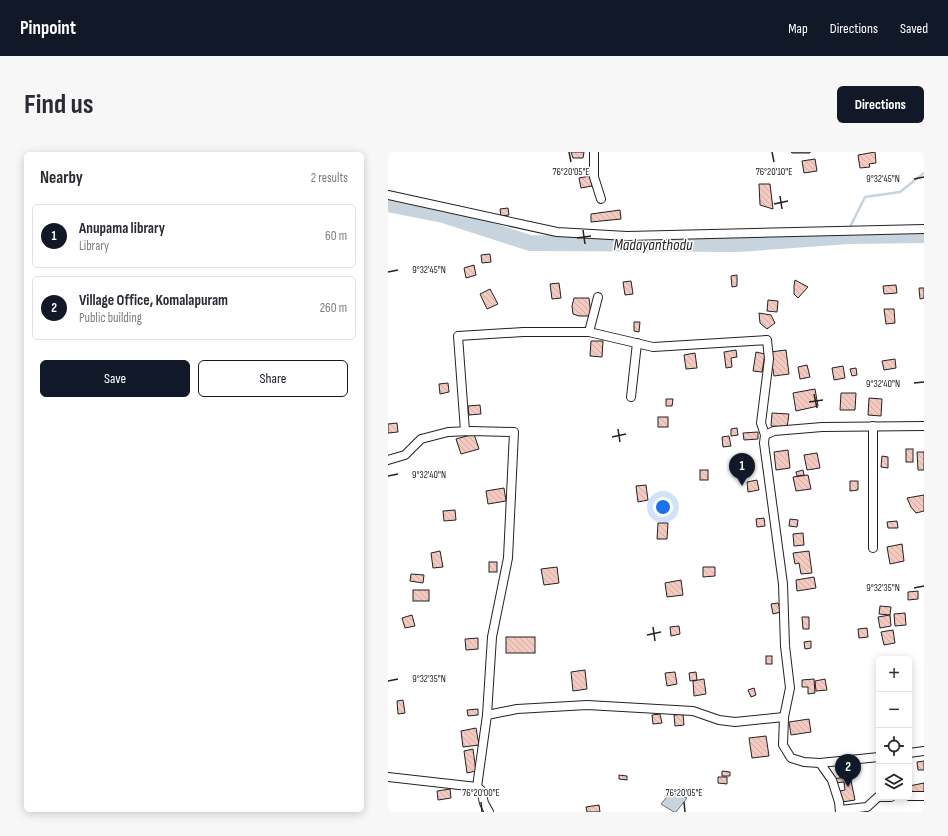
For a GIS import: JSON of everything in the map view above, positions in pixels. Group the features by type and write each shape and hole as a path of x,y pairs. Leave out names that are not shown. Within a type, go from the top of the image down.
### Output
{"street":[{"path":"594,152 594,177 601,199"},
{"path":"388,195 557,232 627,236 924,229"},
{"path":"589,332 598,298"},
{"path":"465,431 458,336 523,332 589,332 654,347 767,340 768,359 761,423 765,435 764,443 783,584 785,646 790,688 784,717 784,745 791,758 804,762 820,763 876,756"},
{"path":"631,398 637,343"},
{"path":"873,426 873,548"},
{"path":"765,435 774,431 822,427 924,426"},
{"path":"388,460 406,455 421,440 448,432 514,432 508,558 492,637 487,715 477,787"},
{"path":"487,715 517,709 588,705 693,711 719,720 735,722 784,717"},
{"path":"912,753 924,751"},
{"path":"820,763 832,780 839,802 840,811 867,807 876,799"},
{"path":"388,777 477,787 481,790 484,802 489,812"},
{"path":"912,796 924,796"}],"shaded area":[{"path":"671,792 687,798 676,812 661,804"}],"building":[{"path":"571,152 584,152 583,158 573,158"},
{"path":"791,152 810,152 810,153 792,153"},
{"path":"875,152 876,163 869,164 870,167 860,168 858,155"},
{"path":"815,159 817,171 804,173 802,161"},
{"path":"590,176 592,186 581,188 579,178"},
{"path":"759,184 770,184 773,209 760,205"},
{"path":"508,208 509,215 501,216 500,209"},
{"path":"620,210 621,219 591,222 591,214"},
{"path":"490,254 491,262 482,263 481,255"},
{"path":"474,265 476,275 466,278 464,268"},
{"path":"737,275 737,286 732,287 731,276"},
{"path":"795,280 808,287 798,298 794,294"},
{"path":"631,281 633,294 625,295 623,282"},
{"path":"559,283 561,298 552,299 550,284"},
{"path":"896,285 897,293 884,294 883,286"},
{"path":"919,288 924,288 924,298 920,299"},
{"path":"490,289 498,304 487,309 480,294"},
{"path":"574,298 589,298 591,316 579,316 573,314 572,306"},
{"path":"768,300 778,301 777,312 767,311"},
{"path":"884,309 894,309 895,323 886,324"},
{"path":"759,313 771,315 775,323 767,329 760,323"},
{"path":"634,322 640,322 639,332 634,331"},
{"path":"591,341 603,341 602,357 590,356"},
{"path":"736,350 737,357 731,358 732,367 726,368 724,352"},
{"path":"786,350 789,374 774,376 770,352"},
{"path":"756,352 765,354 762,372 753,371"},
{"path":"695,353 697,368 686,369 684,355"},
{"path":"895,359 896,368 884,370 882,361"},
{"path":"807,365 810,377 800,379 798,367"},
{"path":"843,366 845,378 834,380 832,368"},
{"path":"856,368 857,375 852,376 850,369"},
{"path":"448,383 449,392 440,394 439,384"},
{"path":"815,389 818,406 796,411 793,393"},
{"path":"841,393 856,393 855,410 840,410"},
{"path":"869,398 882,399 881,416 868,415"},
{"path":"666,399 673,399 672,406 666,406"},
{"path":"480,405 481,414 469,415 468,406"},
{"path":"772,413 789,414 787,427 771,426"},
{"path":"658,417 668,417 668,427 658,427"},
{"path":"397,423 398,432 388,433 388,424"},
{"path":"737,428 738,435 731,436 731,429"},
{"path":"758,432 758,439 744,440 743,433"},
{"path":"474,434 479,449 461,454 456,439"},
{"path":"729,436 731,446 723,447 722,437"},
{"path":"906,449 913,449 913,462 906,462"},
{"path":"788,450 790,468 776,470 774,452"},
{"path":"917,452 924,452 924,470 918,470"},
{"path":"817,453 820,468 807,470 804,455"},
{"path":"882,456 888,457 888,468 881,467"},
{"path":"700,470 708,470 708,480 700,480"},
{"path":"803,470 804,475 797,476 796,472"},
{"path":"808,475 811,489 796,491 793,477"},
{"path":"757,480 759,490 748,492 747,482"},
{"path":"850,481 858,481 858,490 850,491"},
{"path":"646,485 648,500 638,502 636,486"},
{"path":"504,488 506,501 488,504 486,491"},
{"path":"924,495 924,511 916,513 911,507 907,498"},
{"path":"455,510 456,520 444,521 443,511"},
{"path":"764,518 765,526 757,527 756,519"},
{"path":"790,519 798,520 797,527 789,526"},
{"path":"897,521 898,528 888,528 887,522"},
{"path":"658,523 668,523 667,539 657,539"},
{"path":"803,533 804,545 794,546 793,534"},
{"path":"902,544 904,561 890,564 887,547"},
{"path":"440,551 443,567 433,568 431,553"},
{"path":"809,551 812,573 801,574 799,563 795,564 793,553"},
{"path":"489,562 497,562 497,572 489,572"},
{"path":"557,567 559,583 544,585 541,569"},
{"path":"703,567 715,567 715,576 703,577"},
{"path":"411,574 424,575 423,583 410,581"},
{"path":"814,577 816,588 797,591 796,580"},
{"path":"681,580 683,595 667,597 665,583"},
{"path":"413,590 429,590 429,601 413,601"},
{"path":"918,591 918,599 908,600 908,592"},
{"path":"778,603 781,612 773,614 771,604"},
{"path":"880,606 891,607 890,615 879,614"},
{"path":"905,613 906,625 895,626 894,614"},
{"path":"412,615 415,626 405,628 402,618"},
{"path":"890,615 891,626 880,628 878,617"},
{"path":"802,617 809,617 809,629 803,629"},
{"path":"679,626 680,634 671,636 670,627"},
{"path":"867,628 868,637 859,638 858,629"},
{"path":"893,630 895,643 884,645 881,632"},
{"path":"506,637 535,637 535,653 506,653"},
{"path":"478,638 478,649 466,650 465,639"},
{"path":"811,641 811,648 805,649 804,642"},
{"path":"766,656 772,656 772,664 766,664"},
{"path":"585,670 587,689 573,691 571,672"},
{"path":"675,672 677,684 667,686 665,673"},
{"path":"696,672 697,680 690,681 689,673"},
{"path":"704,679 706,694 694,696 693,681"},
{"path":"814,679 815,693 808,694 808,687 802,687 802,680"},
{"path":"825,679 827,690 816,691 815,681"},
{"path":"754,688 756,695 751,697 748,690"},
{"path":"403,700 405,713 398,714 397,701"},
{"path":"478,709 478,715 468,716 467,710"},
{"path":"660,714 662,723 653,724 652,715"},
{"path":"683,714 684,725 675,726 674,715"},
{"path":"809,719 811,732 791,735 789,722"},
{"path":"476,728 479,745 463,747 461,731"},
{"path":"766,736 769,756 752,758 749,738"},
{"path":"473,749 476,771 467,773 464,751"},
{"path":"924,761 924,770 918,770 917,762"},
{"path":"722,771 730,772 730,776 722,776"},
{"path":"619,775 627,776 627,780 619,779"},
{"path":"850,776 855,800 842,802 840,791 845,790 844,782 835,783 834,779"},
{"path":"718,777 727,777 727,784 718,783"},
{"path":"924,783 924,794 912,796 912,785"},
{"path":"450,789 451,798 438,800 437,791"},
{"path":"599,805 600,812 587,812 586,807"}],"waterway":[{"path":"849,229 865,197 900,192 924,173"},
{"name":"Madayanthodu","path":"388,204 443,215 530,243 738,244 849,236 924,235"}],"place":[{"name":"Anupama library","path":"742,486"},
{"name":"Village Office, Komalapuram","path":"848,787"}]}
